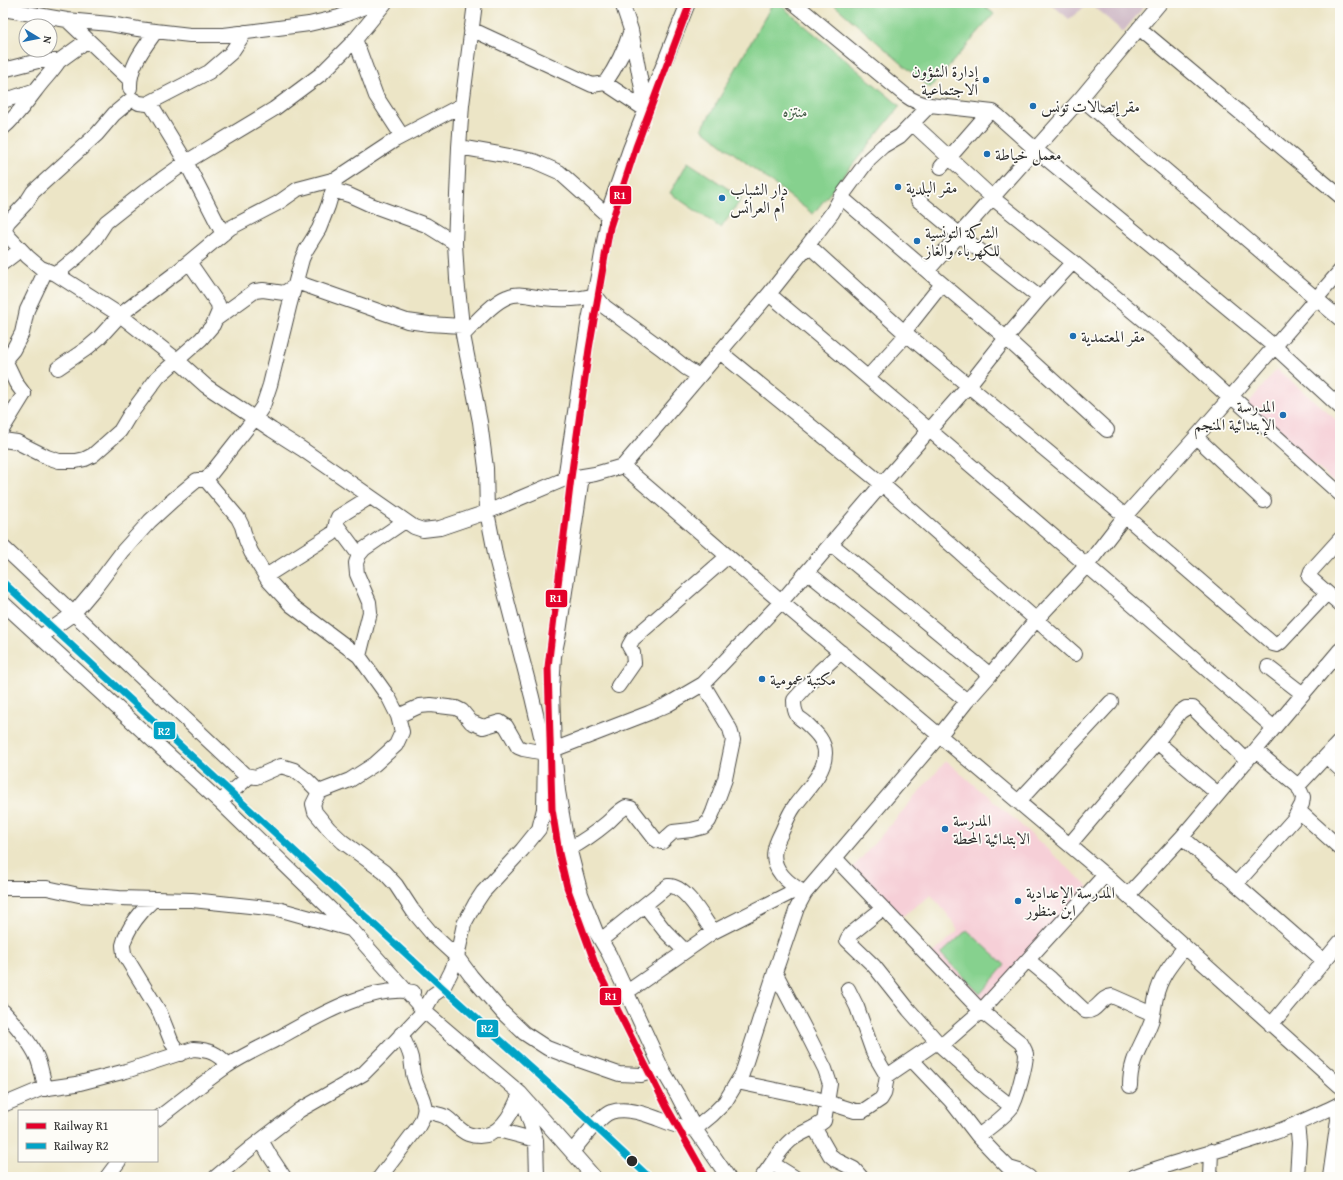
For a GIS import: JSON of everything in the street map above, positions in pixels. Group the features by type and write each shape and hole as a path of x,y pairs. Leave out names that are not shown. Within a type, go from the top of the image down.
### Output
{"street":[{"path":"3,428 24,394 16,383 6,360 22,333 27,310 51,272 78,256 95,239 106,222 144,192 186,162 274,109 321,74 356,39 385,3"},
{"path":"475,3 462,105 455,243 462,331 480,422 486,468 487,512 496,558 532,697 550,752 565,832 581,894 596,932 627,992 662,1069 695,1129 728,1177"},
{"path":"622,3 631,30 646,110"},
{"path":"565,479 588,325 595,295 607,225 607,215 630,149 688,3"},
{"path":"794,3 905,95 921,104 993,112 1036,150 1275,347 1340,406"},
{"path":"926,271 1036,150 1160,3"},
{"path":"3,9 67,20 110,24 190,35 224,35 309,24 339,17 367,4"},
{"path":"67,20 130,80"},
{"path":"1139,28 1340,196"},
{"path":"471,29 592,85 605,84 646,110"},
{"path":"605,84 624,52 631,30"},
{"path":"132,99 130,80 134,64 156,31"},
{"path":"132,99 138,103 150,103 209,72 231,53 245,32"},
{"path":"356,39 376,96 402,136"},
{"path":"3,128 24,106 59,61 88,40"},
{"path":"3,70 38,61 59,61"},
{"path":"3,101 36,90"},
{"path":"1081,98 1340,319"},
{"path":"132,99 114,114 96,134 33,192 26,204 8,222 5,228 6,233 20,250 41,268 51,272 120,315 177,360 206,386 302,449 414,528 423,530 440,528 487,512 565,479 595,474 623,466 769,294 832,213 841,197 869,159 883,146 900,136 930,105"},
{"path":"150,103 186,162 223,234"},
{"path":"58,368 100,338 120,315 189,262 230,228 278,203 298,190 334,184 402,136 462,105"},
{"path":"944,162 989,112"},
{"path":"913,124 944,162 992,197 1160,334 1340,494"},
{"path":"459,147 534,161 559,172 607,215"},
{"path":"334,184 349,195 426,225 455,243"},
{"path":"206,480 263,406 270,385 302,259 319,229 334,184"},
{"path":"841,197 1006,338 1107,430"},
{"path":"918,200 1040,298"},
{"path":"808,245 906,333 1125,516 1273,644 1277,645 1281,642 1326,593"},
{"path":"3,262 20,250"},
{"path":"3,440 17,442 47,457 59,461 76,461 93,455 120,431 129,416 158,377 201,339 213,325 219,311 218,304 189,262"},
{"path":"398,716 420,706 431,705 456,708 462,711 471,722 483,727 500,722 506,726 518,747 523,749 550,752 650,713 703,684 781,602 882,484 970,385 1006,338 1073,262"},
{"path":"627,992 713,932 801,891 834,858 940,735 966,701 1036,620 1088,564 1125,516 1275,347 1340,271"},
{"path":"216,318 255,291 263,290 284,293 295,286 302,284 407,321 462,331"},
{"path":"868,377 906,333 942,284"},
{"path":"769,294 1088,564 1274,728"},
{"path":"462,331 506,297 515,295 576,299 588,298 595,295"},
{"path":"595,295 605,307 699,376"},
{"path":"720,352 882,484 1075,654"},
{"path":"1196,437 1264,501"},
{"path":"623,466 781,602 1070,844 1340,1086"},
{"path":"216,1177 300,1110 363,1074 424,1010 434,995 443,988 451,972 457,957 464,924 483,892 522,850 539,829 544,809 550,752 554,656 559,632 582,476"},
{"path":"40,637 73,614 123,551 150,521 197,480 206,480 238,518 251,552 266,576 291,605 359,656 389,698 398,716 402,732 396,745 375,764 350,780 319,792 313,804 315,812 343,842 384,872 396,886 413,911 434,935 457,957 471,976 503,1013 524,1033 546,1048 619,1074 641,1075 662,1069"},
{"path":"266,576 332,534 335,531 338,517 370,497"},
{"path":"359,656 370,612 369,602 357,574 356,563 364,548 405,521"},
{"path":"336,524 359,555"},
{"path":"1340,540 1309,574 1310,579 1340,604"},
{"path":"831,544 990,675"},
{"path":"3,547 73,614 164,697 245,775 256,777 281,766 294,770 319,792"},
{"path":"618,686 634,663 633,653 629,646 633,639 728,556"},
{"path":"807,572 966,701"},
{"path":"3,603 220,802 352,930 424,1010 520,1093 594,1177"},
{"path":"1128,895 1182,837 1340,650"},
{"path":"801,891 789,882 780,872 774,860 774,850 793,808 823,765 825,752 818,734 797,715 794,700 820,671 841,652"},
{"path":"1268,667 1303,694"},
{"path":"569,849 578,845 621,809 626,807 630,808 655,839 662,842 673,832 703,827 709,821 725,779 733,740 730,729 703,684"},
{"path":"1018,802 1111,702"},
{"path":"1070,844 1157,742 1180,712 1186,708 1193,708 1252,756 1298,786 1303,797 1302,804 1294,818 1236,884"},
{"path":"1298,786 1340,741"},
{"path":"1157,742 1218,794"},
{"path":"1326,756 1340,769"},
{"path":"220,802 250,776"},
{"path":"1299,811 1340,848"},
{"path":"1182,837 1324,961"},
{"path":"834,858 981,1011 1021,1043 1025,1049 1026,1055 1019,1089 1012,1107 978,1136"},
{"path":"887,1076 939,1044 981,1011 1105,875"},
{"path":"601,940 668,886 677,888 686,895 695,905 713,932"},
{"path":"3,888 47,888 79,895 119,898 192,900 278,909 352,930"},
{"path":"572,1152 588,1132 609,1112 617,1110 644,1113 680,1127 695,1129 712,1116 725,1102 742,1074 797,908 801,891"},
{"path":"154,899 145,907 128,934 123,946 124,954 160,1013 172,1043 180,1054"},
{"path":"642,907 647,908 665,931 685,951"},
{"path":"882,909 851,934 847,940 874,966 909,1010 939,1044 989,1089 1012,1107"},
{"path":"1271,1025 1340,942"},
{"path":"1130,1086 1132,1062 1152,1020 1161,978 1185,947"},
{"path":"1028,960 1085,1011 1089,1012 1107,996 1112,996 1153,1014"},
{"path":"762,1177 773,1164 777,1154 792,1139 824,1121 830,1084 825,1068 812,1041 775,972"},
{"path":"737,1082 776,1089 855,1111 863,1110 881,1098 884,1094 887,1076 873,1052 857,1007 848,989"},
{"path":"158,1118 228,1065 316,1018 355,1000 386,992 407,991 434,995"},
{"path":"3,1011 36,1054 41,1068 45,1089"},
{"path":"380,1177 418,1127 423,1119 425,1111 424,1103 414,1076 410,1056 401,1034"},
{"path":"3,1104 29,1093 76,1084 118,1073 193,1049 202,1050 219,1056 228,1065"},
{"path":"912,1060 951,1102 978,1136 1010,1168 1029,1177"},
{"path":"425,1111 444,1117 467,1134 485,1136 498,1130 516,1104 520,1093"},
{"path":"520,1093 536,1140 537,1177"},
{"path":"1134,1177 1211,1151 1272,1134 1298,1124 1338,1104 1338,1120 1330,1177"},
{"path":"1297,1177 1299,1143 1298,1124"},
{"path":"814,1127 825,1149 830,1155 836,1160 854,1168 861,1177"},
{"path":"498,1130 536,1140"},
{"path":"261,1140 284,1177"},
{"path":"1210,1177 1211,1151"},
{"path":"107,1177 118,1162"},
{"path":"773,1164 794,1177"}],"shaded area":[{"path":"1050,3 1090,3 1069,19"},
{"path":"1090,3 1147,3 1123,32"},
{"path":"1277,369 1340,423 1340,475 1334,482 1245,407"},
{"path":"946,761 1012,817 1089,887 980,1007 932,954 958,931 948,915 931,895 897,920 851,870"}],"green space":[{"name":"منتزه","path":"773,3 778,3 900,106 813,214 702,129"},
{"path":"832,3 981,3 994,14 930,88"},
{"path":"688,162 742,198 721,228 670,193"},
{"path":"967,930 1005,965 980,994 941,954"}],"rail line":[{"name":"R1","path":"690,3 636,147 610,227 589,349 571,478 548,667 552,809 559,853 567,887 597,969 666,1106 706,1177"},
{"name":"R2","path":"3,582 649,1177"}],"place":[{"name":"إدارة الشؤون الاجتماعية","path":"986,80"},
{"name":"مقر إتصالات تونس","path":"1033,106"},
{"name":"معمل خياطة","path":"987,154"},
{"name":"مقر البلدية","path":"898,187"},
{"name":"دار الشباب أم العرائس","path":"722,198"},
{"name":"الشركة التونسية للكهرباء والغاز","path":"917,241"},
{"name":"مقر المعتمدية","path":"1073,336"},
{"name":"المدرسة الإبتدائية المنجم","path":"1283,415"},
{"name":"مكتبة عمومية","path":"762,679"},
{"name":"المدرسة الابتدائية المحطة","path":"945,829"},
{"name":"المدرسة الإعدادية ابن منظور","path":"1018,901"}]}
